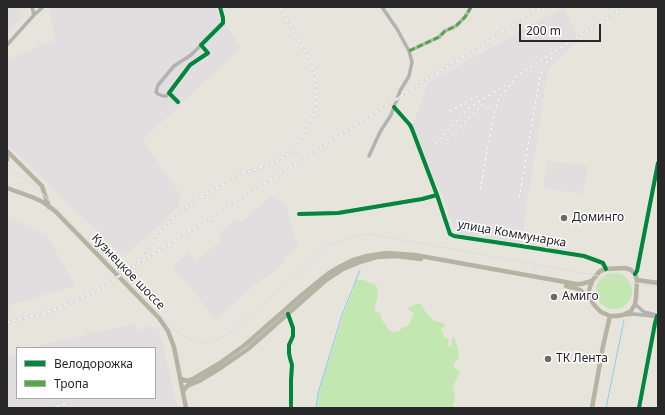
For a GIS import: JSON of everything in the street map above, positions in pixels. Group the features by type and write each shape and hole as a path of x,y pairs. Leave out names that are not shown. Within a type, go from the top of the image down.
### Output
{"main road":[{"path":"7,151 7,160"},
{"path":"7,151 42,186 49,207"},
{"name":"Кузнецкое шоссе","path":"8,188 43,202 55,211 159,318 168,332 175,352 186,408"},
{"path":"180,378 187,381 193,379 220,362 254,338 324,277 353,260 367,256 386,253 405,254 569,284 581,284 592,281"},
{"path":"183,391 190,385 222,367 248,349 326,280 343,269 377,257 406,257 426,260 568,286 580,290 590,298 601,312 610,316 624,315 631,311 635,304 637,292 637,280 635,274 631,270 624,268 606,269 600,271 596,274 592,281 589,290 590,298"},
{"path":"637,280 658,283"},
{"path":"592,408 610,316"}],"street":[{"path":"32,7 34,15"},
{"path":"7,45 43,7"},
{"path":"201,45 208,53 192,64 166,96 158,94 156,92 156,88 174,66 191,55 201,45 223,23 220,7"},
{"path":"369,156 380,132 394,108 400,91 409,76 412,62 409,51 397,29 382,7"},
{"path":"409,51 438,37 444,31 456,26 465,17 470,7"},
{"path":"191,55 192,64"},
{"path":"169,93 178,102"},
{"name":"улица Коммунарка","path":"394,108 412,129 450,234 454,236 584,256 603,263 606,269"},
{"path":"635,274 639,264 658,163"},
{"path":"300,214 338,213 422,199 437,195"},
{"path":"635,304 644,312 658,316"},
{"path":"288,314 293,328 289,353 292,366 291,408"},
{"path":"624,315 634,314 658,316"},
{"path":"639,408 658,316"}],"shaded area":[{"path":"7,7 20,7 25,14 7,34"},
{"path":"216,7 216,10 241,47 143,140 180,194 179,205 162,224 123,256 7,144 7,59 55,40 49,8"},
{"path":"564,7 579,40 548,69 521,243 457,234 413,125 428,83"},
{"path":"547,160 588,166 582,194 543,188"},
{"path":"271,196 286,204 294,237 299,244 284,258 285,262 266,279 264,277 216,319 172,266 188,253 196,262 223,238 219,233 237,218 242,222"},
{"path":"7,216 47,235 75,286 7,306"},
{"path":"133,324 137,330 151,326 159,330 178,408 7,408 7,357 16,355 16,399 156,399 156,347 32,347"}],"green space":[{"path":"618,273 627,278 631,284 631,298 627,304 618,309 610,309 601,304 597,298 596,287 601,278 607,274"},
{"path":"357,280 363,280 376,285 378,291 375,311 380,313 382,320 392,332 399,331 408,326 414,313 408,308 416,304 421,304 434,321 446,325 440,331 443,332 444,337 449,339 448,345 451,348 451,341 454,336 459,359 454,363 454,368 460,372 452,388 454,389 455,396 453,408 317,408 318,395 343,316"}],"waterway":[{"path":"316,408 318,393 342,315 360,270"},
{"path":"606,408 624,320"}],"tram line":[{"path":"7,164 37,188 176,331 189,339 200,342 211,342 225,336 260,307 327,246 345,239 362,235 371,234 658,287"},
{"path":"7,186 30,182"}],"railway":[{"path":"138,261 163,228 174,217 198,199 241,174 274,163 290,153 300,141 311,121 316,107 315,82 313,70 308,57 280,7"},
{"path":"7,322 49,312 91,294 541,7"},
{"path":"480,190 494,114 499,98 518,75 624,7"},
{"path":"519,198 540,76 545,65 553,56"},
{"path":"435,144 469,108 508,83"},
{"path":"449,111 479,95"},
{"path":"447,140 485,102"},
{"path":"51,408 68,403"}],"marked path":[{"path":"409,51 439,37 445,31 456,26 465,17 471,7"}],"cycle path":[{"path":"178,102 169,93 190,65 208,53 201,45 223,23 220,7"},
{"path":"394,107 412,129 450,234 454,236 584,256 603,263 606,269"},
{"path":"635,274 637,271 658,163"},
{"path":"299,214 338,213 422,199 437,195"},
{"path":"288,314 293,328 293,336 289,345 292,365 291,408"},
{"path":"639,408 655,323 658,316"}],"place":[{"name":"Доминго","path":"564,218"},
{"name":"Амиго","path":"554,297"},
{"name":"ТК Лента","path":"548,359"}]}
